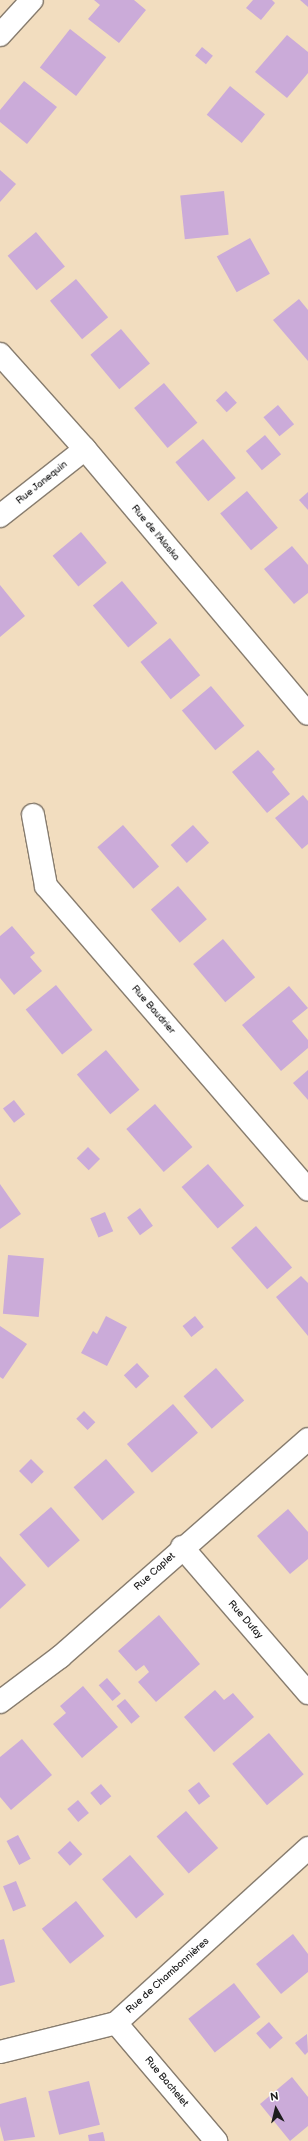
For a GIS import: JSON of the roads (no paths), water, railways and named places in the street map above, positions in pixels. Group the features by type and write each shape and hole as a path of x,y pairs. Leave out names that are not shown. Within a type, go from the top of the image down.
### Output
{"street":[{"path":"0,35 32,0"},
{"name":"Rue de l'Alaska","path":"0,354 84,449 308,714"},
{"name":"Rue Janequin","path":"0,516 84,449"},
{"name":"Rue Baudrier","path":"33,815 46,886 308,1190"},
{"name":"Rue Caplet","path":"0,1702 60,1657 182,1547 308,1440"},
{"name":"Rue Dufay","path":"182,1547 308,1693"},
{"name":"Rue de Chambonnières","path":"0,2052 116,2023 308,1848"},
{"name":"Rue Bachelet","path":"116,2023 216,2141"}]}
